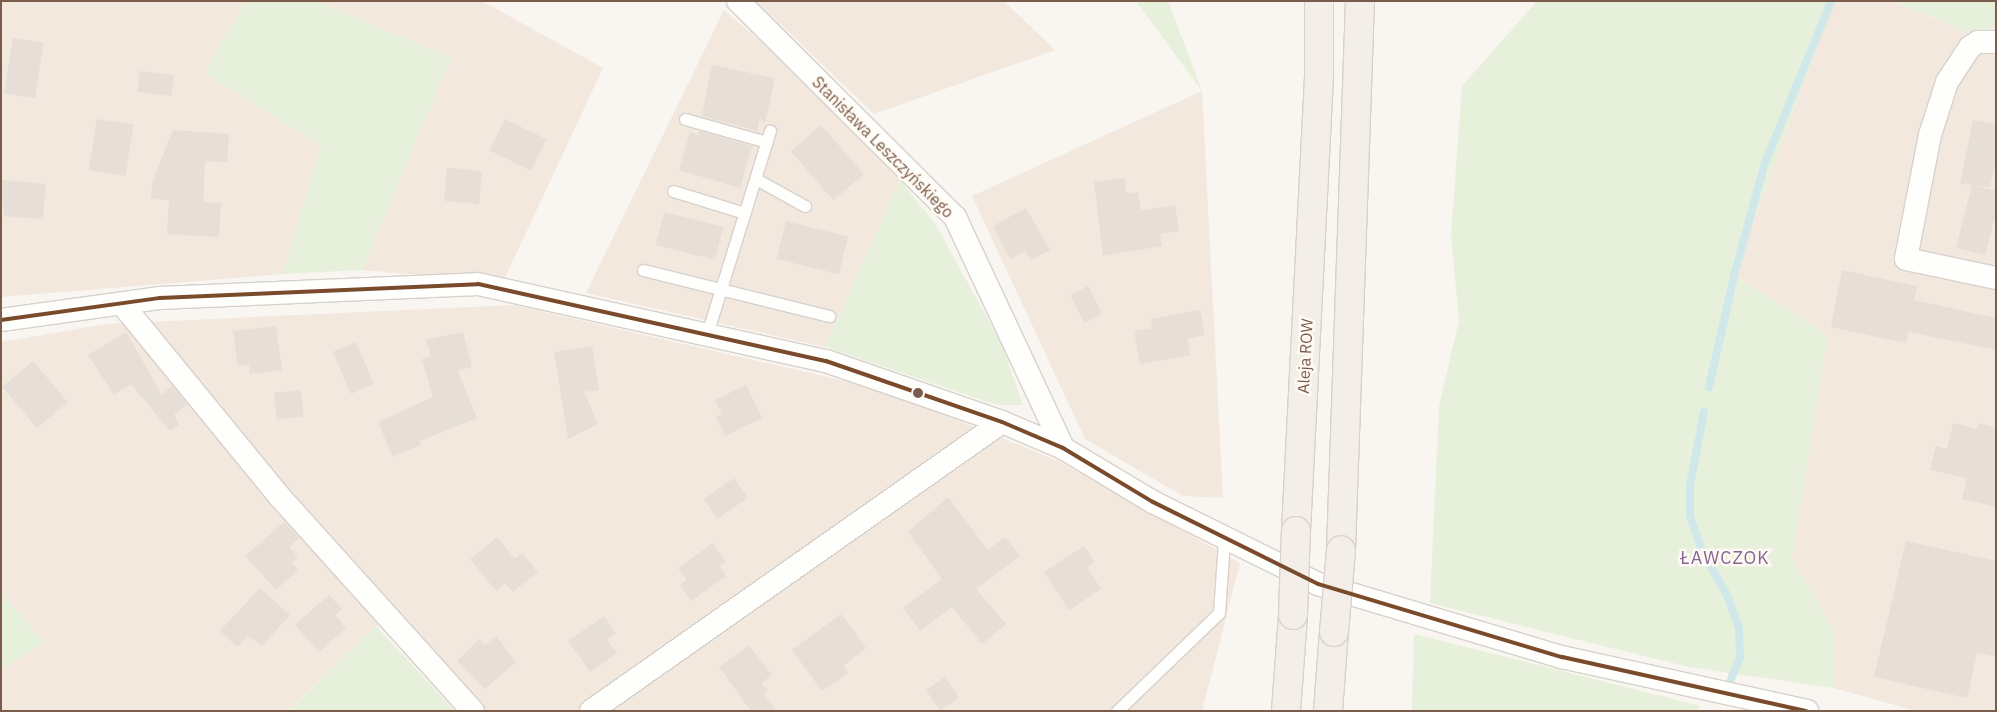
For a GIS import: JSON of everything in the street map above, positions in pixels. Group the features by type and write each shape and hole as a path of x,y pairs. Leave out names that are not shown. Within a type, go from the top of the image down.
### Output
{"main road":[{"name":"Aleja ROW","path":"1286,711 1293,615 1319,75 1319,1"},
{"path":"1328,711 1341,550 1360,1"}],"street":[{"name":"Stanisława Leszczyńskiego","path":"738,1 955,217 1063,448"},
{"path":"1995,275 1906,259 1930,135 1947,82 1970,47 1978,42 1996,42"},
{"path":"1,320 160,298 478,284 826,360 1002,422 1063,448 1153,502 1224,539 1318,584 1562,656 1752,705 1807,711"},
{"path":"122,304 280,497 473,711"},
{"path":"591,711 1002,422"}],"lane":[{"path":"685,119 769,136 707,334"},
{"path":"756,179 805,206"},
{"path":"673,191 745,213"},
{"path":"643,270 828,316"},
{"path":"1117,711 1219,612 1224,539"}],"shaded area":[{"path":"1,1 246,1 205,73 321,145 283,274 1,297"},
{"path":"317,1 482,1 603,68 503,282 362,270 451,58"},
{"path":"756,1 1004,1 1055,50 874,114"},
{"path":"1833,1 1893,1 1988,41 1996,18 1996,711 1916,711 1834,688 1832,628 1792,559 1828,335 1734,276"},
{"path":"724,10 795,71 900,180 825,347 586,293"},
{"path":"1202,91 1223,498 1183,496 1085,439 972,196"},
{"path":"514,305 884,390 1058,461 1240,563 1202,711 478,711 387,616 287,711 1,711 1,669 44,642 1,593 1,342 106,324"}],"green space":[{"path":"246,1 317,1 451,58 362,270 283,274 321,145 204,73"},
{"path":"1136,1 1168,1 1202,91"},
{"path":"1537,1 1833,1 1734,276 1828,335 1792,559 1833,628 1834,688 1689,667 1430,603 1439,406 1459,321 1451,235 1462,86"},
{"path":"1893,1 1996,1 1996,18 1992,30 1973,34"},
{"path":"900,180 936,225 1001,343 1023,405 997,405 825,347"},
{"path":"1,593 45,642 1,669"},
{"path":"376,626 455,711 288,711"},
{"path":"1414,634 1701,706 1697,711 1412,711"}],"building":[{"path":"13,38 44,43 35,98 4,93"},
{"path":"712,65 775,78 765,123 760,118 757,131 702,116"},
{"path":"140,71 174,75 171,96 137,92"},
{"path":"97,119 134,125 125,176 89,170"},
{"path":"505,119 546,139 531,171 490,150"},
{"path":"1973,120 1996,124 1996,160 1990,187 1977,186 1996,191 1996,213 1985,255 1956,248 1972,185 1960,184"},
{"path":"821,125 864,174 833,200 791,151"},
{"path":"173,130 229,134 227,162 205,161 203,202 221,203 219,237 167,234 169,200 151,199 152,183"},
{"path":"699,131 752,146 740,188 679,170 690,132 698,135"},
{"path":"447,168 482,171 479,204 444,201"},
{"path":"1124,178 1127,194 1138,192 1141,211 1175,205 1179,231 1160,234 1162,246 1103,256 1094,182"},
{"path":"1,180 46,184 43,219 4,216"},
{"path":"1026,208 1050,250 1031,260 1025,251 1010,259 993,226"},
{"path":"664,212 723,227 715,260 656,245"},
{"path":"786,221 848,236 839,274 777,259"},
{"path":"1842,270 1917,286 1914,300 1996,318 1996,350 1908,332 1906,343 1831,327"},
{"path":"1088,286 1102,314 1084,323 1070,295"},
{"path":"1200,310 1205,335 1187,339 1190,355 1140,364 1134,331 1152,328 1151,319"},
{"path":"276,326 282,370 250,374 249,364 238,366 233,331"},
{"path":"126,332 162,395 172,386 187,404 174,415 179,425 170,431 131,384 114,395 88,355"},
{"path":"463,332 472,367 458,371 477,418 420,441 421,445 393,457 378,422 433,397 422,359 431,356 426,340"},
{"path":"356,342 374,384 351,394 333,352"},
{"path":"592,346 599,390 584,392 598,424 568,439 554,352"},
{"path":"33,361 68,402 37,428 2,387"},
{"path":"746,385 762,418 725,436 716,417 722,414 715,400"},
{"path":"301,390 304,417 277,420 274,393"},
{"path":"1953,423 1977,429 1978,423 1996,428 1996,507 1962,499 1967,478 1930,470 1936,446 1947,449"},
{"path":"734,478 748,498 717,519 704,499"},
{"path":"948,497 988,550 1005,537 1020,556 976,589 1006,624 982,644 952,607 920,631 903,608 942,579 908,532"},
{"path":"284,522 299,538 289,547 298,557 292,563 298,570 276,590 245,556"},
{"path":"497,537 515,559 522,553 538,572 513,592 505,583 496,591 470,559"},
{"path":"1906,541 1996,561 1996,657 1977,653 1967,698 1874,677"},
{"path":"713,543 726,562 719,566 726,576 691,601 680,585 687,580 678,568"},
{"path":"1084,546 1095,562 1087,567 1101,589 1069,610 1044,572"},
{"path":"260,588 290,615 262,646 248,636 237,647 220,631"},
{"path":"329,595 342,609 335,615 346,628 319,652 295,625"},
{"path":"841,614 866,648 843,666 848,673 822,691 792,650"},
{"path":"604,616 616,633 607,639 617,653 590,672 568,641"},
{"path":"496,636 516,662 485,689 457,661 479,639 485,645"},
{"path":"749,645 772,675 761,683 768,691 764,694 777,711 751,711 719,667"},
{"path":"945,677 959,698 940,711 926,690"}],"waterway":[{"path":"1709,387 1734,276 1765,163 1831,1"},
{"path":"1704,412 1690,485 1690,516 1703,553 1727,595 1739,628 1740,657 1731,679"}],"transit line":[{"path":"1,320 160,298 478,284 826,361 1002,422 1063,448 1153,502 1318,584 1562,657 1806,711"}],"district":[{"name":"ŁAWCZOK","path":"1725,558"}]}
